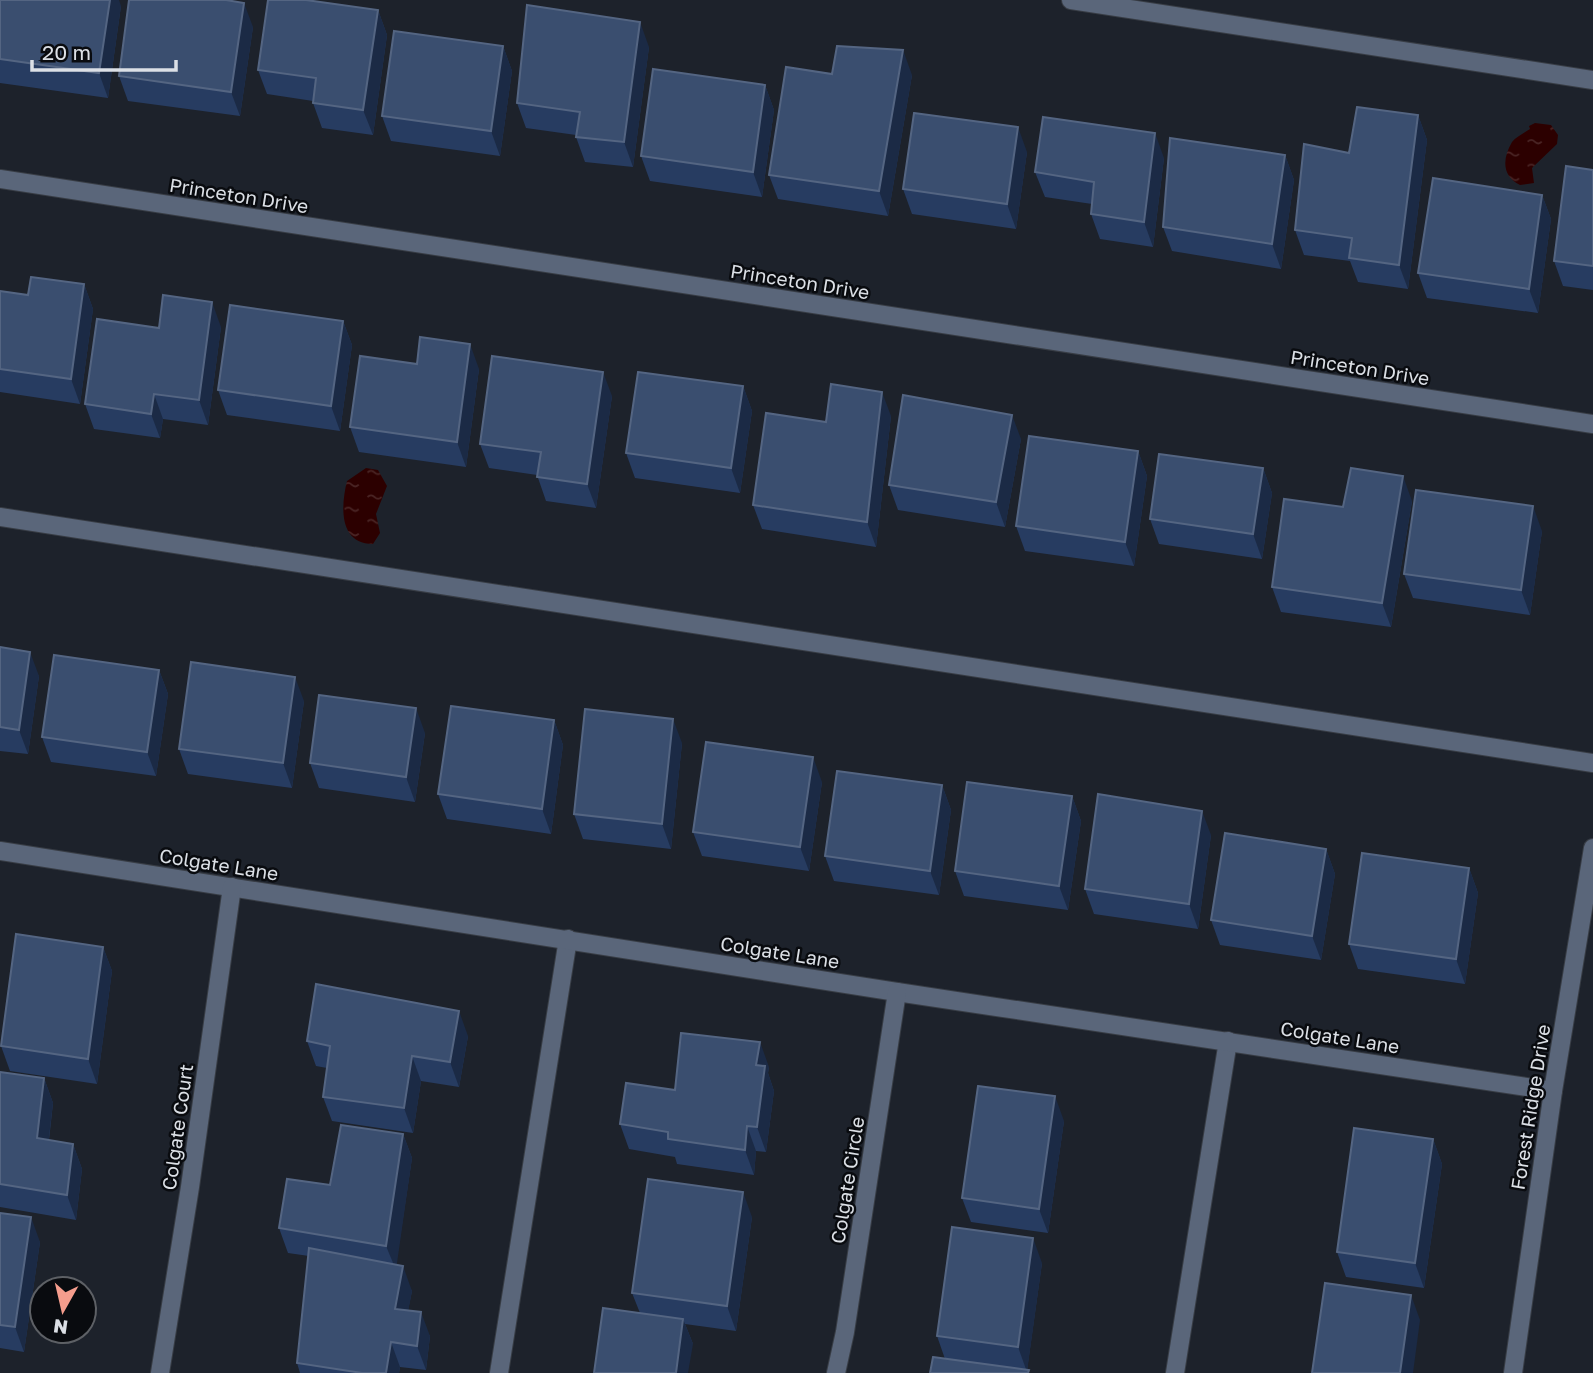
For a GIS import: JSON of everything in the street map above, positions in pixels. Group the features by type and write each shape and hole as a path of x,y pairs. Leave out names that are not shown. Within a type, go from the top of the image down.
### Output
{"street":[{"path":"1071,0 1593,80"},
{"name":"Princeton Drive","path":"0,179 1593,424"},
{"path":"0,517 1593,763"},
{"name":"Forest Ridge Drive","path":"1513,1373 1553,1091 1593,848"},
{"name":"Colgate Lane","path":"0,851 897,992 1553,1091"},
{"name":"Colgate Court","path":"160,1373 190,1187 232,887"},
{"path":"499,1373 568,939"},
{"name":"Colgate Circle","path":"836,1373 845,1332 897,992"},
{"path":"1175,1373 1228,1041"}],"water":[{"path":"1535,123 1551,125 1558,135 1557,144 1532,168 1534,183 1520,185 1507,172 1506,155 1512,142"},
{"path":"366,468 378,470 387,486 376,514 380,533 373,544 353,538 343,511 347,481"}],"building":[{"path":"0,0 110,0 99,73 0,59"},
{"path":"129,0 226,0 244,3 231,92 119,76"},
{"path":"268,0 306,0 378,10 363,110 313,103 316,78 258,70"},
{"path":"527,5 640,22 624,142 576,137 580,112 517,103"},
{"path":"394,31 503,46 491,131 382,116"},
{"path":"837,46 903,50 879,191 769,175 786,67 832,74"},
{"path":"653,69 765,85 753,172 641,156"},
{"path":"1357,107 1418,115 1399,265 1349,258 1352,238 1295,230 1304,144 1349,153"},
{"path":"914,113 1018,127 1007,204 903,189"},
{"path":"1043,117 1155,133 1144,222 1091,214 1094,182 1035,172"},
{"path":"1170,138 1285,155 1272,244 1163,227"},
{"path":"1566,166 1593,170 1593,266 1554,261"},
{"path":"1433,178 1542,195 1529,289 1418,273"},
{"path":"31,277 84,284 71,379 0,369 0,291 28,295"},
{"path":"163,295 212,302 199,400 154,394 151,414 85,404 97,319 159,328"},
{"path":"230,305 343,321 331,406 218,390"},
{"path":"420,337 470,344 457,442 350,427 360,356 417,364"},
{"path":"492,356 603,372 587,484 537,477 541,452 480,444"},
{"path":"638,372 743,386 731,468 626,453"},
{"path":"831,384 882,392 867,522 753,505 766,413 826,422"},
{"path":"903,395 1012,415 996,502 889,485"},
{"path":"1029,436 1138,451 1125,542 1016,526"},
{"path":"1159,454 1263,468 1253,534 1150,519"},
{"path":"1351,468 1403,476 1382,603 1272,587 1284,499 1343,507"},
{"path":"1416,490 1533,506 1521,590 1404,574"},
{"path":"0,647 30,652 19,730 0,727"},
{"path":"54,655 159,670 147,752 42,737"},
{"path":"191,662 295,677 283,763 179,749"},
{"path":"319,695 416,708 406,777 310,763"},
{"path":"451,706 554,720 542,809 438,794"},
{"path":"585,709 673,719 662,824 574,814"},
{"path":"706,742 813,757 800,847 693,832"},
{"path":"837,771 942,785 930,871 825,856"},
{"path":"967,782 1072,796 1059,886 955,871"},
{"path":"1098,794 1202,811 1189,904 1085,889"},
{"path":"1225,833 1326,849 1312,936 1211,920"},
{"path":"1362,853 1469,868 1456,959 1349,944"},
{"path":"16,934 103,947 88,1059 1,1046"},
{"path":"316,984 459,1011 450,1062 412,1056 404,1108 323,1097 330,1046 307,1041"},
{"path":"681,1033 760,1042 756,1065 765,1066 757,1127 747,1126 745,1150 668,1139 668,1132 620,1124 626,1083 675,1090"},
{"path":"0,1072 44,1078 37,1138 73,1144 67,1195 0,1184"},
{"path":"978,1086 1055,1096 1039,1209 962,1198"},
{"path":"341,1125 403,1134 386,1246 279,1228 287,1179 330,1185"},
{"path":"1354,1128 1433,1139 1415,1263 1337,1252"},
{"path":"648,1179 743,1192 727,1306 632,1293"},
{"path":"0,1213 31,1217 15,1327 0,1325"},
{"path":"952,1227 1033,1238 1018,1347 937,1336"},
{"path":"309,1248 403,1266 395,1309 421,1312 417,1346 391,1342 386,1373 362,1373 297,1363"},
{"path":"1325,1283 1411,1295 1400,1373 1312,1373"},
{"path":"603,1308 683,1319 676,1373 594,1373"},
{"path":"933,1357 1029,1370 1028,1373 930,1373"}]}
